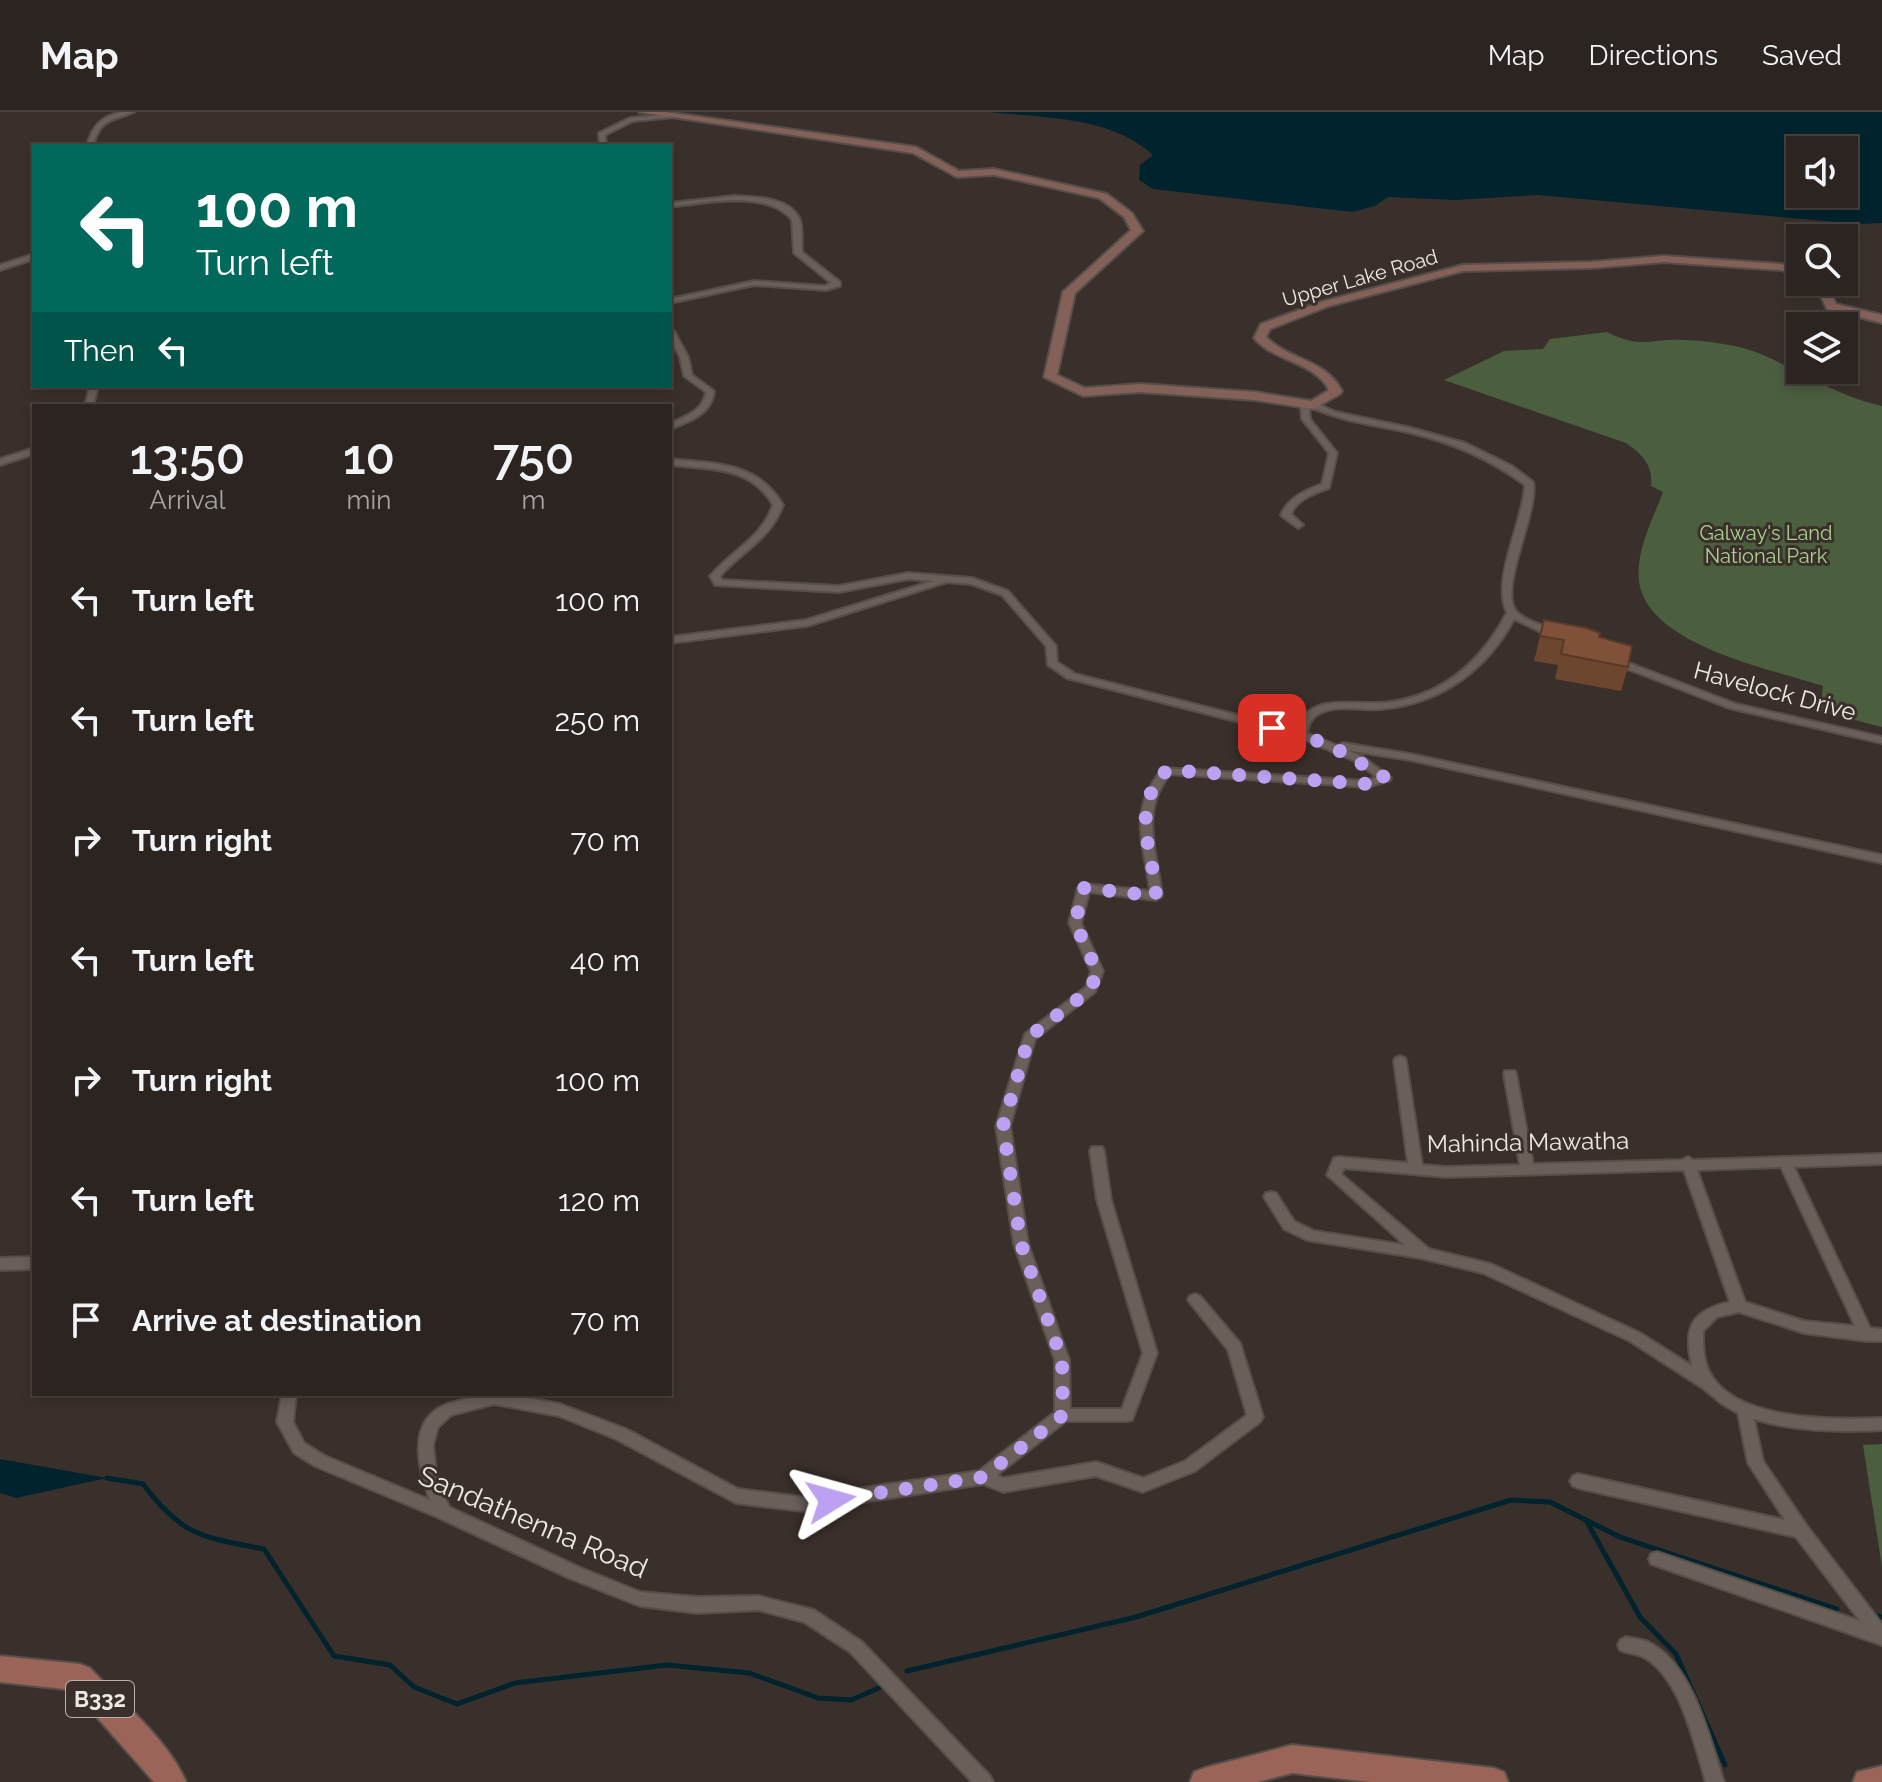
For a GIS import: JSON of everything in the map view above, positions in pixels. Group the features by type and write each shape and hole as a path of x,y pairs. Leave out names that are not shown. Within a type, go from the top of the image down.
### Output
{"main road":[{"name":"B332","path":"0,1669 80,1677 137,1738 172,1782"},
{"path":"1204,1782 1292,1759 1362,1765 1429,1779 1494,1782"},
{"path":"1867,1782 1882,1780"}],"street":[{"path":"90,144 93,131 105,116 131,112"},
{"path":"644,112 916,150 957,174 994,172 1103,196 1128,215 1137,231 1069,292 1050,377 1083,392 1140,388 1240,395 1309,406 1469,444 1512,468 1530,484 1532,500 1507,582 1508,606 1512,613 1563,639"},
{"path":"603,144 601,134 617,124 672,116"},
{"path":"672,205 724,197 759,201 791,211 796,220 798,253 837,284 826,288 754,283 672,301"},
{"path":"0,268 32,257"},
{"name":"Upper Lake Road","path":"1309,406 1336,391 1333,381 1311,366 1265,345 1260,338 1265,327 1280,319 1325,304 1463,268 1591,265 1664,259 1786,268"},
{"path":"1826,296 1831,306 1882,319"},
{"path":"672,335 684,357 688,376 710,391 711,400 706,408 672,425"},
{"path":"1298,525 1286,515 1288,507 1306,493 1326,486 1333,453 1306,419 1309,406"},
{"path":"0,462 32,452"},
{"path":"672,462 750,474 774,494 778,505 765,535 731,556 715,576 718,583 839,589 908,576 972,581 1005,593 1051,646 1052,663 1071,676 1328,744 1410,757 1882,859"},
{"path":"672,640 807,623 950,579"},
{"path":"1302,735 1310,713 1324,707 1386,706 1453,683 1480,665 1497,645 1512,613"},
{"name":"Havelock Drive","path":"1603,656 1733,706 1882,740"},
{"path":"1063,1415 1062,1360 1021,1244 1003,1126 1029,1037 1091,989 1097,971 1075,923 1084,888 1156,896 1154,869 1144,843 1145,817 1159,779 1167,770 1367,784 1386,778 1328,744"},
{"path":"1400,1061 1416,1169"},
{"path":"1510,1074 1527,1167"},
{"path":"443,1512 428,1474 425,1445 432,1423 447,1410 494,1398 560,1410 621,1434 736,1496 802,1504 983,1477 1063,1415 1127,1415 1150,1353 1104,1200 1097,1151"},
{"name":"Mahinda Mawatha","path":"1882,1159 1688,1162 1446,1172 1351,1161 1339,1162 1334,1175 1425,1254 1486,1268 1635,1337 1745,1409 1802,1423 1882,1424"},
{"path":"1785,1161 1874,1335"},
{"path":"1688,1162 1739,1306"},
{"path":"1271,1197 1289,1225 1312,1236 1425,1254"},
{"path":"0,1264 32,1263"},
{"path":"983,1477 1003,1485 1096,1469 1143,1485 1190,1466 1255,1417 1235,1347 1195,1300"},
{"path":"1711,1386 1696,1357 1696,1329 1713,1312 1739,1306 1804,1327 1874,1335"},
{"name":"Sandathenna Road","path":"289,1396 285,1422 299,1448 320,1461 640,1599 697,1605 758,1603 808,1615 856,1647 984,1782"},
{"path":"1745,1409 1756,1463 1801,1531 1882,1636"},
{"path":"1578,1481 1801,1531"},
{"path":"1657,1559 1882,1636"},
{"path":"1626,1645 1639,1644 1649,1650 1675,1676 1715,1782"}],"green space":[{"name":"Galway's Land National Park","path":"1607,332 1638,342 1673,340 1725,344 1763,355 1786,366 1786,384 1823,384 1882,406 1882,727 1820,711 1823,686 1721,654 1672,628 1654,612 1642,593 1639,568 1644,542 1663,492 1651,486 1648,466 1632,447 1444,380 1504,351 1543,349 1550,339"},
{"path":"1882,1444 1882,1567 1863,1445"}],"water":[{"path":"989,112 1882,112 1882,223 1858,224 1538,195 1455,200 1388,197 1375,206 1352,212 1153,189 1139,180 1140,165 1153,155 1136,142 1097,126 1054,118"},
{"path":"0,1459 107,1478 16,1498 0,1493"}],"building":[{"path":"1544,620 1587,628 1600,633 1599,637 1632,646 1628,667 1561,654 1564,640 1540,636"}],"waterway":[{"path":"107,1478 143,1484 170,1515 195,1532 264,1549 334,1656 390,1665 414,1687 457,1704 515,1683 667,1665 749,1673 818,1698 851,1700 879,1688"},
{"path":"907,1671 1136,1617 1511,1500 1550,1502 1620,1537 1837,1609"},
{"path":"1587,1522 1640,1617 1676,1654 1725,1765"},
{"path":"1878,1616 1882,1617"}],"route":[{"path":"831,1500 983,1477 1063,1415 1062,1360 1021,1244 1003,1126 1029,1037 1091,989 1097,971 1081,943 1075,923 1084,888 1156,896 1154,869 1144,843 1145,817 1159,779 1167,770 1190,770 1223,777 1367,784 1386,778 1359,759 1328,744 1272,728"}]}
